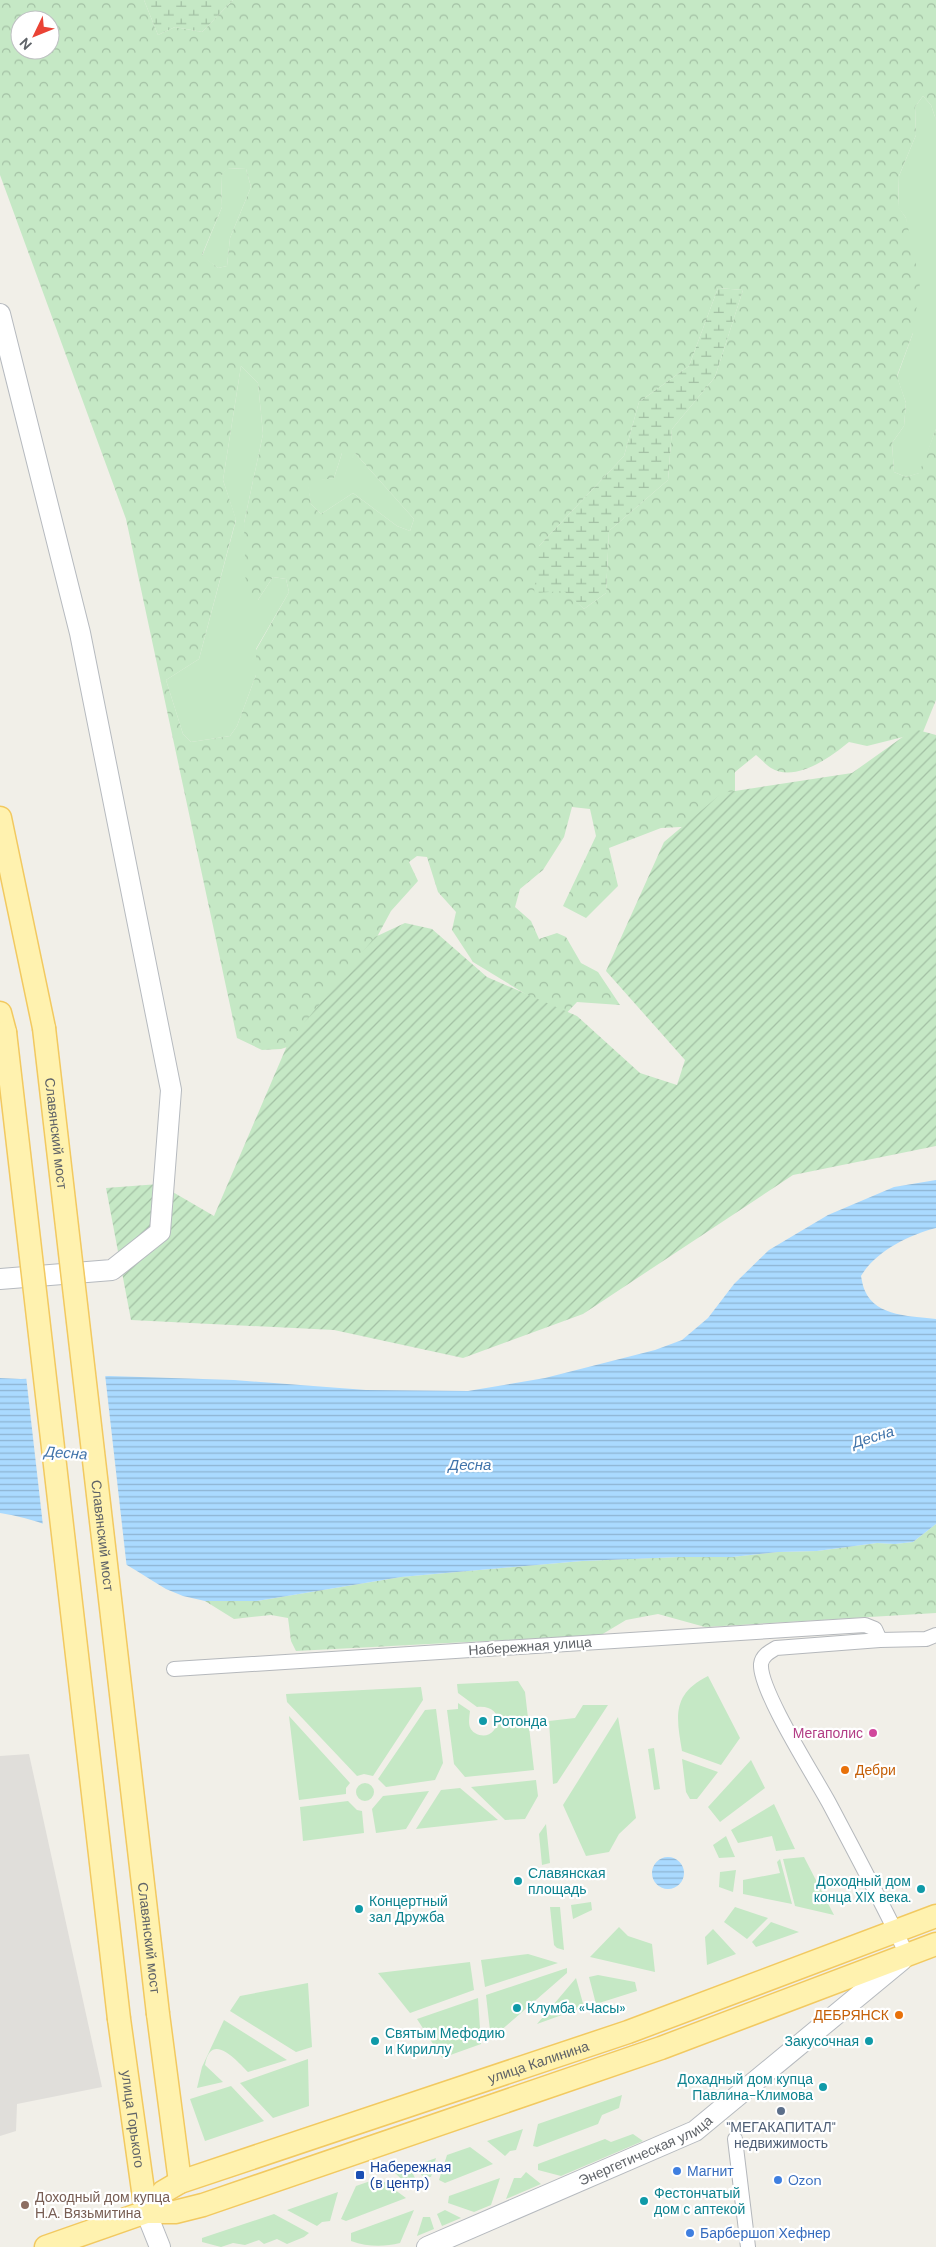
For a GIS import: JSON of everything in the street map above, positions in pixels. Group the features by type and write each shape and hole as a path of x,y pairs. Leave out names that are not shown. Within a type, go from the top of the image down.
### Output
{"main road":[{"name":"Славянский мост","path":"0,818 44,1028 158,2014 180,2182"},
{"name":"улица Горького","path":"2,1023 119,2019 146,2212"},
{"name":"улица Калинина","path":"146,2212 163,2192 180,2182 628,2032 936,1916"},
{"name":"улица Калинина","path":"46,2247 146,2212 174,2212 203,2205 661,2048 936,1944"}],"street":[{"path":"0,314 80,633 171,1090 160,1232 112,1270 0,1279"},
{"name":"Набережная улица","path":"174,1669 865,1625 875,1629 880,1640"},
{"path":"907,1956 836,1818 783,1722 763,1677 761,1663 766,1654 776,1648 880,1640 926,1639 936,1635"},
{"name":"Энергетическая улица","path":"427,2247 695,2132 907,1956"},
{"path":"735,2139 748,2247"},
{"name":"улица Горького","path":"146,2212 160,2247"}],"shaded area":[{"path":"29,1754 102,2087 17,2104 16,2131 0,2136 0,1756"}],"green space":[{"path":"0,0 144,0 158,35 175,27 202,32 233,0 936,0 936,120 931,105 923,96 915,107 916,135 899,176 898,206 906,218 920,283 913,333 897,376 906,403 904,426 892,443 894,472 906,477 919,473 936,429 936,700 923,732 867,746 849,742 823,761 801,770 781,772 771,768 756,755 735,772 735,793 700,826 661,828 609,848 618,886 586,918 563,906 596,836 590,809 572,807 564,837 543,870 520,889 515,907 531,921 539,939 557,933 566,937 581,963 598,972 620,1005 577,1002 558,1022 527,995 473,962 452,930 456,912 438,892 427,857 417,856 409,862 418,881 391,911 336,1013 309,1040 281,1049 262,1050 237,1038 126,519 0,175","holes":["228,168 246,169 251,187 230,238 227,266 218,268 202,255 222,207 221,176","718,288 743,290 715,377 672,429 668,480 609,531 606,593 584,609 564,590 539,546 624,456 639,402 689,366","241,366 258,383 263,434 244,523 246,595 258,600 273,577 286,579 289,592 256,650 256,675 237,726 230,736 191,742 183,734 166,680 199,659 236,519 223,480","342,453 355,453 414,519 410,531 397,526 353,493 321,514 311,504 308,482 334,478"]},
{"path":"144,0 233,0 202,32 175,27 158,35"},
{"path":"923,96 931,105 936,120 936,429 920,473 906,477 894,472 892,443 904,426 906,403 897,377 913,333 906,218 898,207 899,176 916,135 915,107"},
{"path":"227,168 246,169 251,187 230,238 227,266 218,268 202,256 222,207 221,176"},
{"path":"718,288 743,290 715,377 672,429 668,480 609,531 606,593 584,609 564,591 534,593 539,546 624,456 639,402 689,366"},
{"path":"241,366 258,383 263,434 244,523 258,600 273,577 286,579 289,592 256,649 256,675 237,726 230,736 191,742 183,734 166,680 199,659 236,520 223,480"},
{"path":"342,453 355,453 414,519 410,531 397,526 353,493 321,514 311,504 307,481 334,478"},
{"path":"914,729 936,735 936,1146 793,1175 583,1314 463,1358 334,1330 131,1320 106,1188 159,1184 214,1216 289,1041 375,937 405,923 432,929 487,977 577,1016 640,1073 677,1085 685,1060 606,971 664,842 722,793 852,773"},
{"path":"936,1524 936,1613 705,1627 658,1614 626,1620 601,1635 296,1651 291,1641 288,1618 271,1615 234,1619 205,1601 257,1601 401,1577 582,1561 732,1557 778,1552 817,1551 877,1543 895,1544 913,1542"},
{"path":"708,1676 740,1738 721,1765 682,1751 678,1727 679,1707 682,1698 696,1683"},
{"path":"518,1681 525,1692 534,1770 465,1777 454,1764 447,1710 458,1709 458,1703 470,1711 469,1723 472,1731 483,1735 489,1734 494,1730 497,1724 497,1717 488,1708 477,1707 458,1693 457,1684"},
{"path":"421,1687 423,1700 373,1776 364,1774 357,1776 287,1702 286,1694"},
{"path":"583,1705 608,1705 557,1783 553,1784 549,1721 575,1718"},
{"path":"436,1709 443,1763 435,1780 386,1787 378,1779 425,1710"},
{"path":"289,1716 350,1783 346,1788 346,1794 299,1800"},
{"path":"618,1717 636,1818 619,1834 609,1852 586,1856 563,1805"},
{"path":"654,1748 660,1789 654,1790 648,1749"},
{"path":"682,1759 718,1772 697,1799 690,1799 686,1792"},
{"path":"751,1760 765,1788 720,1822 708,1807"},
{"path":"536,1780 538,1796 525,1819 505,1820 471,1787"},
{"path":"365,1783 371,1786 374,1792 371,1798 365,1801 359,1798 356,1792 359,1786"},
{"path":"460,1788 498,1820 416,1829 441,1790"},
{"path":"429,1791 406,1829 376,1833 372,1809 383,1796"},
{"path":"348,1801 357,1810 362,1811 364,1833 303,1841 300,1807"},
{"path":"774,1804 795,1849 776,1851 772,1836 738,1843 731,1830"},
{"path":"546,1824 550,1863 542,1865 539,1834"},
{"path":"726,1836 735,1857 719,1858 713,1845"},
{"path":"804,1857 834,1915 795,1906 783,1859"},
{"path":"780,1859 792,1904 743,1894 743,1880 780,1873 777,1862"},
{"path":"736,1870 733,1892 719,1887 720,1872"},
{"path":"591,1902 592,1910 573,1919 571,1905"},
{"path":"550,1907 560,1907 564,1950 554,1945"},
{"path":"735,1907 768,1918 747,1939 724,1922"},
{"path":"771,1922 799,1932 756,1947 752,1942"},
{"path":"619,1927 628,1936 652,1944 655,1972 590,1957"},
{"path":"713,1929 736,1954 707,1965 705,1937"},
{"path":"528,1954 558,1963 485,1987 481,1960"},
{"path":"470,1962 474,1990 410,2013 378,1973"},
{"path":"567,1968 567,1973 491,2039 486,1995"},
{"path":"598,1975 635,1982 637,1991 596,2004 589,1977"},
{"path":"576,1978 584,2007 537,2024"},
{"path":"308,1983 312,2047 296,2052 230,2011 240,1996"},
{"path":"478,1998 481,2044 442,2058 417,2019"},
{"path":"224,2020 287,2060 248,2072 224,2051 213,2050 208,2055 205,2065 223,2082 197,2088 202,2067"},
{"path":"308,2059 309,2106 273,2118 240,2083"},
{"path":"231,2086 264,2121 205,2141 190,2099"},
{"path":"622,2095 619,2108 602,2115 598,2124 537,2147 533,2146 538,2124"},
{"path":"523,2129 516,2150 510,2151 505,2156 487,2141"},
{"path":"633,2134 643,2141 561,2176 538,2170 538,2164 605,2139 611,2142"},
{"path":"470,2147 493,2164 445,2183 439,2180 447,2155"},
{"path":"436,2158 431,2177 422,2176 417,2165"},
{"path":"410,2168 416,2180 409,2186 395,2173"},
{"path":"526,2172 541,2184 506,2199 514,2178 521,2178"},
{"path":"379,2178 406,2198 346,2221 341,2219 356,2186"},
{"path":"500,2178 491,2205 474,2212 448,2203 449,2196"},
{"path":"338,2192 330,2221 322,2222 317,2226 287,2210"},
{"path":"414,2210 400,2243 376,2246 351,2241 351,2233"},
{"path":"445,2210 461,2218 442,2226 437,2214"},
{"path":"274,2214 309,2233 287,2244 277,2239 264,2244 259,2240 245,2245 233,2243 221,2247 202,2242 202,2238"},
{"path":"423,2217 430,2217 434,2229 417,2236"}],"water":[{"name":"Десна","path":"936,1180 936,1228 894,1245 875,1259 861,1276 863,1286 870,1300 878,1306 896,1314 936,1319 936,1524 913,1542 877,1543 817,1551 778,1552 732,1557 582,1561 401,1577 257,1601 205,1601 183,1596 166,1589 107,1553 66,1533 44,1524 0,1513 0,1378 109,1376 234,1380 366,1390 468,1391 545,1378 655,1350 682,1340 708,1318 734,1284 769,1250 828,1215 894,1187"},
{"path":"668,1857 674,1858 679,1862 683,1867 683,1879 679,1884 674,1888 668,1889 662,1888 657,1884 653,1879 652,1873 653,1867 657,1862 662,1858"}],"pier":[{"path":"105,1374 127,1569 58,1531 43,1526 26,1376"}],"place":[{"name":"Ротонда","path":"483,1721"},
{"name":"Мегаполис","path":"873,1733"},
{"name":"Дебри","path":"845,1770"},
{"name":"Славянская площадь","path":"518,1881"},
{"name":"Доходный дом конца XIX века.","path":"921,1889"},
{"name":"Концертный зал Дружба","path":"359,1909"},
{"name":"Клумба «Часы»","path":"517,2008"},
{"name":"ДЕБРЯНСК","path":"899,2015"},
{"name":"Святым Мефодию и Кириллу","path":"375,2041"},
{"name":"Закусочная","path":"869,2041"},
{"name":"Дохадный дом купца Павлина-Климова","path":"823,2087"},
{"name":"\"МЕГАКАПИТАЛ\" недвижимость","path":"781,2111"},
{"name":"Магнит","path":"677,2171"},
{"name":"Набережная (в центр)","path":"360,2175"},
{"name":"Ozon","path":"778,2180"},
{"name":"Фестончатый дом с аптекой","path":"644,2201"},
{"name":"Доходный дом купца Н.А. Вязьмитина","path":"25,2205"},
{"name":"Барбершоп Хефнер","path":"690,2233"}]}
